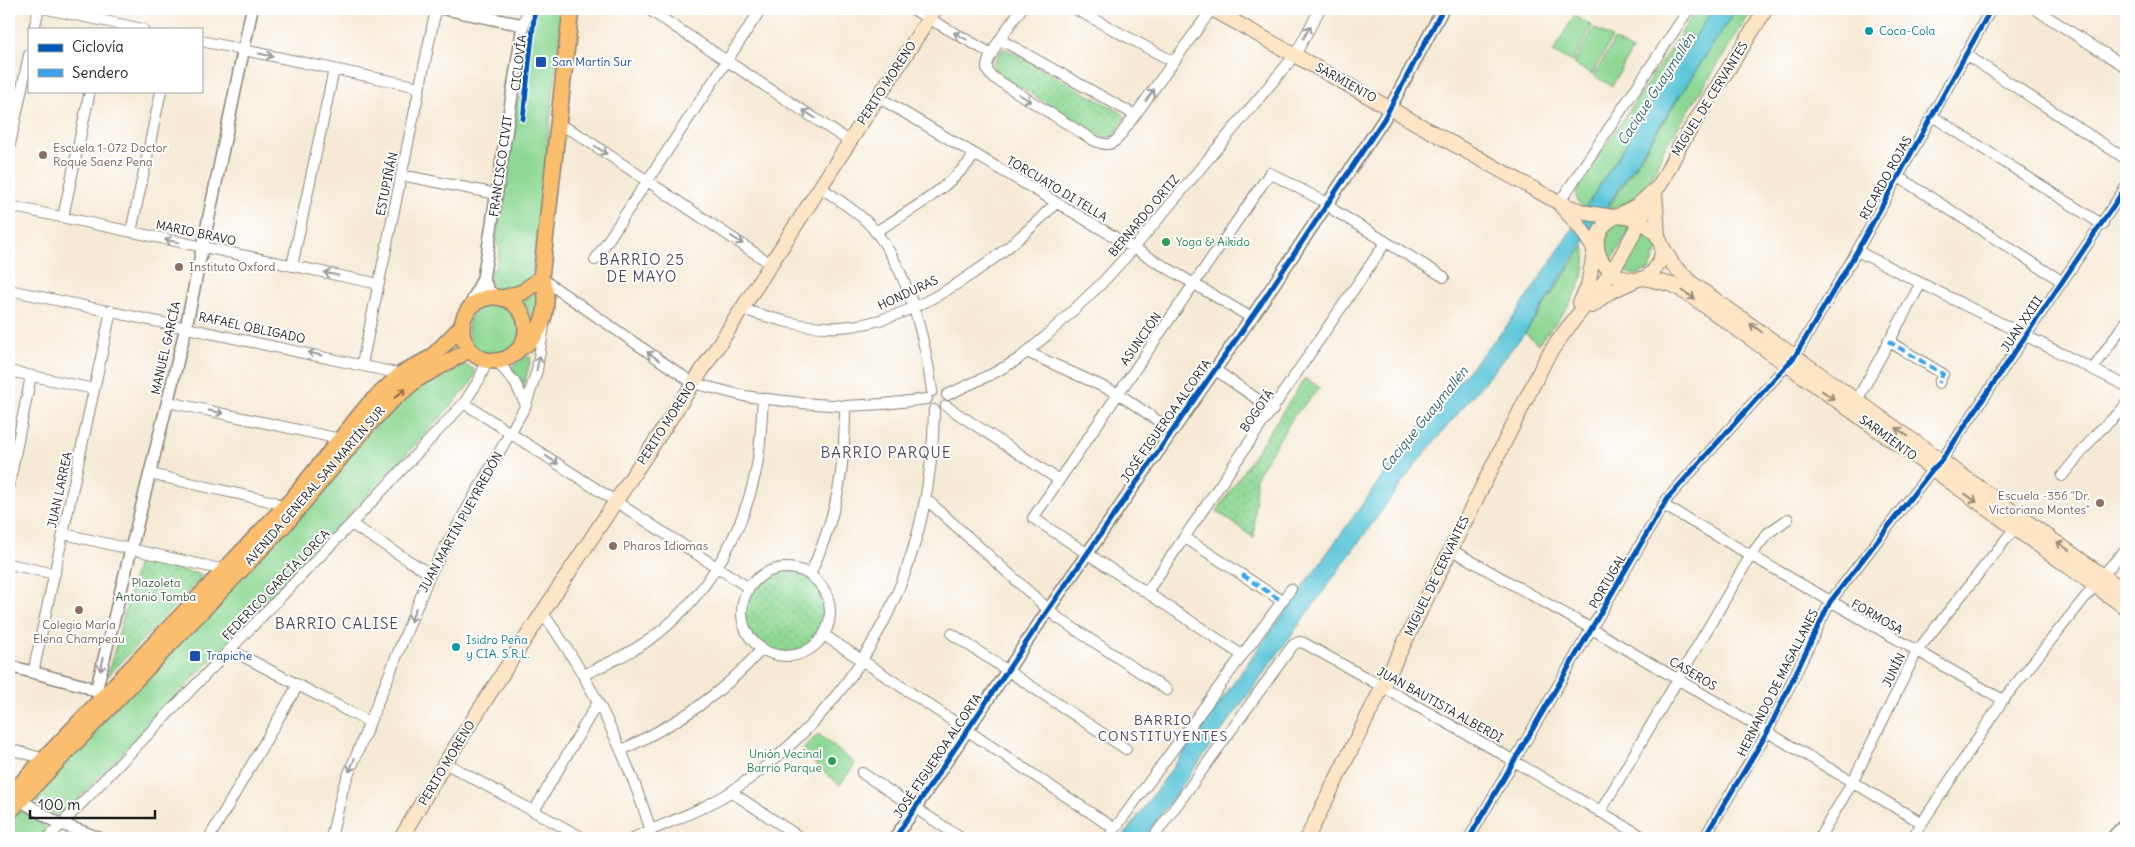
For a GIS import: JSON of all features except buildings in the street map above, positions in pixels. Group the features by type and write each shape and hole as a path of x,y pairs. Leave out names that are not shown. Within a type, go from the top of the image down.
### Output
{"main road":[{"path":"468,310 484,299 501,298 523,292 541,278 572,9"},
{"name":"SARMIENTO","path":"1212,9 1559,203 1579,217 1612,217 1641,220"},
{"name":"MIGUEL DE CERVANTES","path":"1659,240 1654,182 1669,151 1758,9"},
{"name":"MIGUEL DE CERVANTES","path":"1612,217 1638,205 1660,184 1681,144 1766,9"},
{"name":"PERITO MORENO","path":"404,837 445,763 542,612 742,310 932,14"},
{"name":"MIGUEL DE CERVANTES","path":"1307,838 1546,359 1575,317 1611,271 1641,220 1655,190"},
{"path":"1579,217 1593,248 1611,271"},
{"path":"1593,248 1603,226 1612,217"},
{"path":"1640,279 1654,271 1659,262 1659,240 1641,220"},
{"name":"SARMIENTO","path":"1659,240 1673,265 1693,284 1792,361 2099,580 2126,608"},
{"name":"MIGUEL DE CERVANTES","path":"1575,317 1588,286 1593,248"},
{"name":"SARMIENTO","path":"1611,271 1623,277 1658,280 1678,288 1857,400 2014,528 2099,580 2126,592"},
{"name":"JUAN MARTÍN PUEYRREDÓN","path":"541,278 545,290 544,319"},
{"name":"MIGUEL DE CERVANTES","path":"1575,317 1581,316 1608,293 1640,279"},
{"path":"501,298 518,308 526,323 525,338 519,350"},
{"name":"FRANCISCO CIVIT","path":"461,327 468,310"},
{"path":"461,327 462,338 469,350 477,357 492,361 506,360 536,333 544,319"},
{"name":"AVENIDA GENERAL SAN MARTÍN SUR","path":"9,812 13,797 45,759 231,573 288,512 346,441 368,404 401,374 432,357 461,327"},
{"name":"AVENIDA GENERAL SAN MARTÍN SUR","path":"346,441 409,385 469,350"},
{"name":"AVENIDA GENERAL SAN MARTÍN SUR","path":"13,797 104,698"}],"street":[{"path":"34,28 38,9"},
{"path":"48,9 104,25 132,28"},
{"name":"MANUEL GARCÍA","path":"104,698 130,548 186,327 252,9"},
{"name":"ESTUPIÑÁN","path":"362,364 436,9"},
{"path":"445,9 523,25 528,9"},
{"path":"648,9 850,141"},
{"path":"595,260 761,9"},
{"path":"912,9 932,14 992,54"},
{"path":"1021,9 992,54 987,69 994,78 1093,140 1108,145 1116,140 1212,9"},
{"path":"1075,9 1174,62"},
{"name":"BERNARDO ORTIZ","path":"946,395 994,373 1027,352 1084,302 1134,248 1295,55 1320,9"},
{"name":"JOSÉ FIGUEROA ALCORTA","path":"895,838 1390,108 1443,9"},
{"path":"1559,203 1689,9"},
{"name":"RICARDO ROJAS","path":"1792,361 1857,251 1991,9"},
{"path":"2035,9 2126,67"},
{"name":"FRANCISCO CIVIT","path":"468,310 482,278 523,25"},
{"path":"1001,40 1135,114"},
{"path":"202,41 419,87"},
{"path":"1965,54 2126,160"},
{"path":"9,149 13,107 28,58"},
{"path":"292,266 334,69"},
{"path":"63,218 90,92"},
{"path":"131,232 161,92"},
{"name":"TORCUATO DI TELLA","path":"878,97 1250,317"},
{"path":"1932,116 2103,225"},
{"path":"560,126 576,133 771,264"},
{"path":"875,232 930,198 956,176 975,155"},
{"name":"ASUNCIÓN","path":"1087,554 1033,518 1270,173 1327,203"},
{"path":"401,175 497,194"},
{"path":"1897,176 2063,282"},
{"path":"541,278 694,383 763,399 845,406 884,404 930,395 939,390 946,395 948,402 940,410 934,410 928,405 930,395 925,344 913,306 894,263 875,232 855,211 820,187"},
{"name":"JUAN XXIII","path":"1937,465 2103,225 2126,187"},
{"name":"HONDURAS","path":"742,310 791,324 829,327 852,326 876,321 946,290 998,256 1035,224 1056,202"},
{"path":"1327,203 1335,211 1444,276"},
{"name":"MARIO BRAVO","path":"9,206 379,284"},
{"name":"BOGOTÁ","path":"1147,592 1386,242"},
{"path":"1857,251 2126,386"},
{"path":"482,278 489,290 501,298"},
{"path":"1857,400 1921,283"},
{"name":"RAFAEL OBLIGADO","path":"9,290 362,364 401,374"},
{"name":"JUAN LARREA","path":"33,673 111,311"},
{"name":"JUAN MARTÍN PUEYRREDÓN","path":"331,838 343,788 368,722 430,574 526,405 539,359 544,319"},
{"path":"2093,369 2126,321"},
{"path":"1888,341 1943,374 1939,383"},
{"path":"1027,352 1119,394 1171,430"},
{"path":"492,361 515,383 526,405"},
{"name":"FEDERICO GARCÍA LORCA","path":"48,838 352,524 464,403 492,361"},
{"name":"PORTUGAL","path":"1469,838 1671,493 1792,361"},
{"path":"1214,369 1273,410"},
{"path":"9,371 94,390"},
{"path":"9,484 31,376"},
{"path":"583,675 634,650 668,625 690,602 716,567 737,529 752,489 758,461 763,399"},
{"path":"168,402 346,441"},
{"path":"464,403 749,588"},
{"path":"2062,476 2098,432 2126,404"},
{"path":"810,575 828,529 840,485 845,447 845,406"},
{"path":"946,406 1060,480"},
{"path":"633,838 688,815 731,792 776,756 809,726 833,700 862,660 884,623 899,591 914,547 926,499 932,450 934,410"},
{"name":"HERNANDO DE MAGALLANES","path":"1704,838 1767,733 1830,602 1937,465"},
{"path":"150,474 274,502 288,512"},
{"path":"926,499 1058,618 1167,690"},
{"name":"FORMOSA","path":"1663,505 2003,700"},
{"path":"1600,812 1751,555 1768,533 1788,519"},
{"path":"352,524 430,574"},
{"name":"JUNÍN","path":"1819,838 1852,783 1917,651 2014,528"},
{"path":"64,534 231,573"},
{"path":"1184,537 1282,602"},
{"name":"CASEROS","path":"1450,549 1592,629 1922,824"},
{"path":"1912,838 2003,700 2126,549"},
{"path":"1087,554 1242,655"},
{"path":"9,564 55,574"},
{"path":"790,569 810,575 819,582 829,602 829,625 824,635 815,646 803,653 789,656 775,654 762,649 752,640 745,628 742,614 749,588 758,578 770,571 790,569"},
{"path":"1108,838 1291,589"},
{"path":"542,612 583,675 622,750 651,831"},
{"path":"952,634 1126,749"},
{"path":"824,635 1115,829"},
{"name":"JUAN BAUTISTA ALBERDI","path":"1153,838 1293,645 1298,642 1304,643 1515,761 1646,838"},
{"path":"622,750 667,727 699,707 735,678 762,649"},
{"path":"231,650 368,722"},
{"path":"9,666 104,698"},
{"path":"209,838 298,685"},
{"path":"534,811 598,702"},
{"path":"9,749 45,759"},
{"path":"445,763 584,838"},
{"path":"862,773 961,838"},
{"path":"731,792 801,838"},
{"path":"13,797 61,825 100,838"},
{"path":"2112,838 2126,823"}],"green space":[{"path":"533,9 563,9 533,270 525,282 517,287 503,291 489,283 488,267 495,270 500,249 496,242 514,103 523,94"},
{"path":"1697,9 1713,9 1585,209 1577,198 1579,185"},
{"path":"1736,9 1753,9 1663,151 1648,185 1634,199 1606,211"},
{"path":"1574,16 1592,26 1572,62 1553,52"},
{"path":"1594,28 1612,38 1592,74 1573,64"},
{"path":"1614,40 1632,50 1612,86 1594,76"},
{"path":"1002,49 1006,49 1122,113 1125,116 1124,121 1113,136 1105,138 1099,135 995,72 993,64"},
{"path":"1616,222 1634,223 1610,263 1604,253 1603,235"},
{"path":"1643,227 1658,248 1650,269 1636,275 1618,270"},
{"path":"1584,246 1585,260 1579,287 1564,311 1538,344 1525,333"},
{"path":"536,290 539,293 536,318 533,322 522,301"},
{"path":"489,303 499,303 513,310 520,324 520,334 513,348 499,355 489,355 479,351 472,344 468,334 468,324 472,314 479,307"},
{"path":"528,356 531,358 524,385 510,368"},
{"path":"464,365 475,371 474,377 471,383 435,424 65,813 57,815 35,801 34,796 379,422 417,389 431,380"},
{"path":"1305,378 1320,388 1294,416 1256,476 1254,538 1217,511"},
{"name":"Plazoleta Antonio Tomba","path":"138,562 204,575 107,677"},
{"path":"786,568 803,572 817,581 826,595 830,612 826,629 817,643 803,652 786,656 769,652 755,643 746,629 742,612 746,595 755,581 769,572"},
{"name":"Unión Vecinal Barrio Parque","path":"818,734 855,764 840,785 801,752"},
{"path":"17,811 30,814 39,819 47,830 41,838 9,838 9,816"}],"water":[{"path":"1713,9 1736,9 1525,333 1415,465 1144,838 1122,838 1410,438 1510,322"}],"marked path":[{"path":"1888,341 1943,374 1939,383"},
{"path":"1242,575 1282,601"}],"cycle path":[{"name":"CICLOVÍA","path":"523,119 535,9"},
{"path":"895,838 1048,610 1260,305 1384,119 1443,9"},
{"path":"1469,838 1667,499 1795,356 1857,251 1991,9"},
{"path":"1704,838 1767,733 1830,602 1932,470 1942,460 2126,187"}],"place":[{"name":"Coca-Cola","path":"1869,31"},
{"name":"San Martín Sur","path":"541,62"},
{"name":"Escuela 1-072 Doctor Roque Saenz Pena","path":"43,155"},
{"name":"Yoga & Aikido","path":"1166,242"},
{"name":"Instituto Oxford","path":"179,267"},
{"name":"Escuela -356 \"Dr. Victoriano Montes\"","path":"2100,503"},
{"name":"Pharos Idiomas","path":"613,546"},
{"name":"Colegio María Elena Champeau","path":"79,610"},
{"name":"Isidro Peña y CIA. S.R.L.","path":"456,647"},
{"name":"Trapiche","path":"195,656"},
{"name":"Unión Vecinal Barrio Parque","path":"832,761"}],"district":[{"name":"BARRIO 25 DE MAYO","path":"642,268"},
{"name":"BARRIO PARQUE","path":"886,453"},
{"name":"BARRIO CALISE","path":"337,624"},
{"name":"BARRIO CONSTITUYENTES","path":"1163,728"}],"water label":[{"name":"Cacique Guaymallén","path":"1656,89"},
{"name":"Cacique Guaymallén","path":"1424,419"}]}
